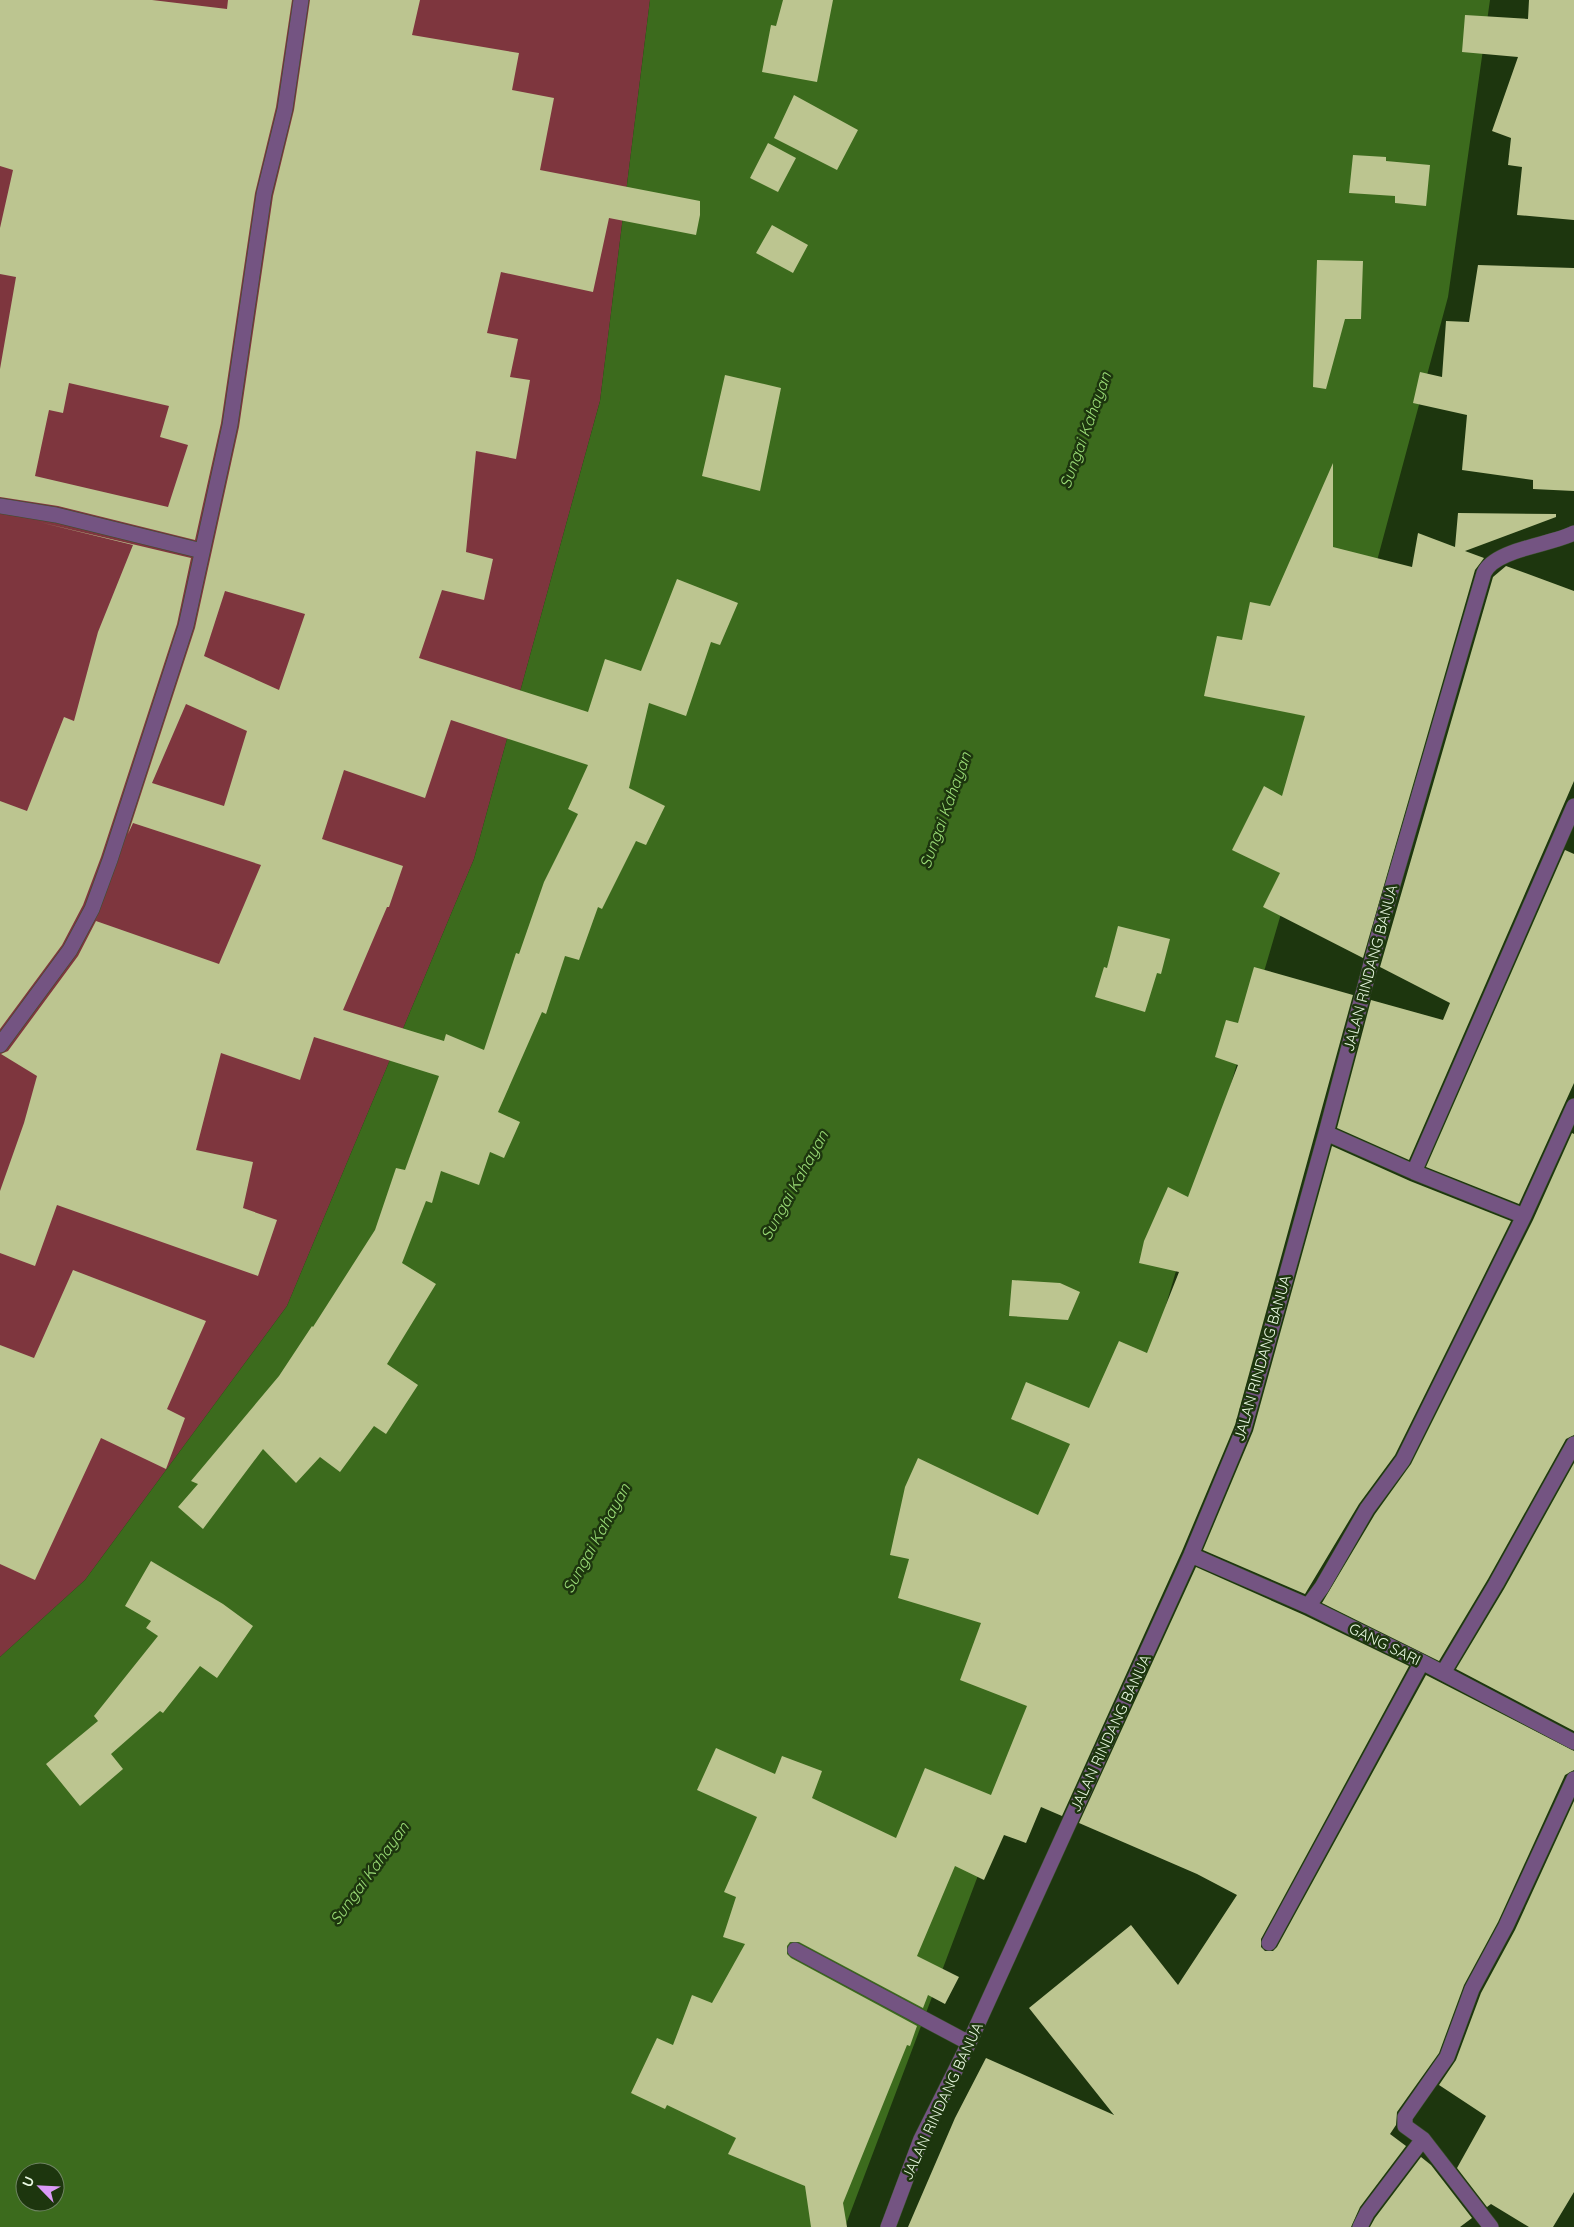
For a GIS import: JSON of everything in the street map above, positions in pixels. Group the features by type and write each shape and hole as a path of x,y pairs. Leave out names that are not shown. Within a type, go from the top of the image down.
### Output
{"street":[{"path":"0,1045 70,950 92,909 110,860 186,626 230,425 264,194 285,109 301,0"},
{"path":"0,506 56,515 202,551"},
{"name":"JALAN RINDANG BANUA","path":"888,2227 921,2139 969,2042 1191,1555 1244,1428 1382,922 1484,573 1491,563 1503,557 1574,533"},
{"path":"1414,1172 1574,806"},
{"path":"1308,1606 1322,1587 1367,1509 1402,1460 1524,1216 1574,1106"},
{"path":"1326,1133 1414,1172 1524,1216"},
{"path":"1443,1673 1496,1584 1574,1444"},
{"name":"GANG SARI","path":"1191,1555 1308,1606 1422,1662 1574,1742"},
{"path":"1269,1943 1422,1662"},
{"path":"1491,2227 1423,2139 1405,2126 1405,2117 1447,2057 1472,1989 1506,1926 1574,1779"},
{"path":"795,1950 969,2042"},
{"path":"1360,2227 1367,2212 1423,2139"}],"shaded area":[{"path":"0,0 650,0 600,401 474,859 287,1306 85,1580 0,1657"}],"water":[{"name":"Sungai Kahayan","path":"650,0 1490,0 1448,297 1293,873 1069,1635 845,2227 0,2227 0,1657 85,1580 287,1306 474,859 600,401"}],"building":[{"path":"0,0 152,0 227,9 228,0 292,0 276,107 255,193 221,423 195,540 58,506 0,497 0,369 16,277 0,274 0,228 13,170 0,166","holes":["69,383 169,406 160,437 188,445 168,507 35,476 49,410 63,413"]},
{"path":"310,0 420,0 412,35 519,53 512,90 554,98 540,170 700,201 700,215 696,235 609,218 593,292 501,272 487,333 518,339 510,377 530,380 516,459 476,451 466,552 493,559 484,600 442,590 419,658 588,712 605,659 641,671 677,579 738,603 720,645 711,642 686,716 649,703 629,788 665,806 646,845 636,841 602,909 598,907 579,960 565,956 546,1014 542,1012 498,1112 520,1122 504,1158 490,1152 479,1185 441,1171 432,1203 426,1201 402,1263 436,1284 387,1364 418,1385 386,1434 374,1426 340,1472 320,1457 296,1483 263,1449 203,1529 178,1507 198,1484 191,1481 279,1376 375,1230 396,1168 405,1170 439,1076 314,1037 300,1080 221,1053 196,1150 253,1162 243,1208 277,1220 258,1276 57,1205 35,1266 0,1253 0,1191 24,1123 37,1076 1,1054 8,1051 78,956 96,921 219,964 261,865 133,823 128,834 195,628 239,427 273,196 294,110","holes":["225,591 305,614 279,690 204,656","186,704 247,731 224,806 152,783","451,720 588,765 568,809 578,814 544,882 519,954 516,953 484,1050 446,1034 444,1041 343,1010 387,907 389,907 403,866 322,839 344,770 425,798"]},
{"path":"783,0 833,0 817,82 762,72 771,25 776,26"},
{"path":"1529,0 1574,0 1574,220 1517,215 1522,167 1508,165 1511,138 1492,131 1518,57 1462,52 1465,15 1528,19"},
{"path":"794,95 858,130 837,170 774,138"},
{"path":"768,143 796,158 778,192 750,178"},
{"path":"1353,155 1386,157 1386,161 1430,165 1426,206 1395,203 1395,196 1349,193"},
{"path":"772,225 808,245 793,273 756,253"},
{"path":"1317,260 1363,261 1361,319 1345,319 1326,389 1313,387"},
{"path":"1478,265 1574,268 1574,491 1533,489 1533,480 1462,470 1467,415 1413,403 1420,372 1442,377 1446,321 1469,322"},
{"path":"725,375 781,388 760,491 702,476"},
{"path":"1333,463 1333,547 1412,567 1418,533 1455,547 1458,513 1556,514 1556,517 1465,551 1484,558 1475,570 1363,958 1263,907 1280,873 1232,850 1264,786 1282,796 1305,716 1204,696 1217,636 1242,640 1250,602 1270,606"},
{"path":"39,522 191,558 177,624 101,857 83,905 62,945 0,1029 0,801 27,811 64,717 74,721 98,632 133,545"},
{"path":"1506,566 1574,591 1574,781 1409,1160 1337,1128 1371,1000 1443,1020 1450,1003 1380,967 1493,577"},
{"path":"1565,850 1574,854 1574,1083 1519,1204 1426,1167"},
{"path":"1118,926 1170,939 1161,974 1157,973 1145,1012 1095,997 1104,967 1107,968"},
{"path":"1254,967 1353,995 1235,1425 1182,1551 1062,1816 1041,1807 1026,1843 1004,1835 984,1880 955,1866 917,1956 959,1977 945,2004 928,1995 923,2008 799,1942 790,1942 787,1946 787,1954 791,1958 917,2026 910,2046 907,2045 843,2203 847,2227 811,2227 805,2186 728,2154 736,2138 667,2105 665,2109 631,2093 657,2038 673,2045 692,1995 712,2003 745,1944 723,1937 736,1897 724,1892 757,1817 697,1790 716,1748 775,1774 782,1756 822,1771 812,1798 896,1838 925,1768 991,1795 1027,1706 960,1680 981,1623 898,1598 909,1559 890,1555 905,1487 918,1458 1038,1515 1070,1444 1011,1419 1026,1382 1089,1408 1119,1341 1147,1353 1179,1272 1139,1263 1144,1241 1168,1187 1188,1197 1238,1065 1215,1057 1226,1020 1238,1023"},
{"path":"1572,1133 1574,1134 1574,1435 1566,1439 1488,1579 1439,1661 1322,1603 1375,1514 1411,1464 1533,1220"},
{"path":"1332,1146 1410,1181 1511,1221 1395,1455 1359,1504 1305,1594 1203,1550 1253,1431"},
{"path":"73,1270 206,1321 167,1409 185,1418 166,1469 101,1438 35,1580 0,1564 0,1345 34,1358"},
{"path":"1012,1280 1060,1283 1080,1292 1068,1320 1009,1316"},
{"path":"1574,1463 1574,1731 1456,1669 1504,1589"},
{"path":"151,1561 223,1604 253,1626 217,1678 200,1666 163,1713 160,1711 111,1754 123,1769 80,1806 46,1764 98,1721 94,1716 158,1636 146,1628 151,1621 125,1606"},
{"path":"1196,1567 1304,1615 1409,1666 1261,1939 1261,1947 1265,1951 1273,1951 1277,1947 1426,1675 1574,1751 1574,1770 1565,1775 1498,1922 1464,1985 1439,2053 1397,2112 1396,2125 1390,2134 1406,2146 1360,2207 1351,2227 908,2227 955,2118 986,2058 1114,2115 1029,2008 1131,1925 1178,1985 1237,1895 1197,1874 1079,1823"},
{"path":"1574,1801 1574,2192 1553,2227 1529,2227 1491,2204 1487,2207 1457,2168 1486,2116 1439,2085 1456,2060 1481,1993 1515,1930"},
{"path":"1421,2157 1431,2165 1472,2218 1460,2227 1370,2227 1375,2218"}]}
